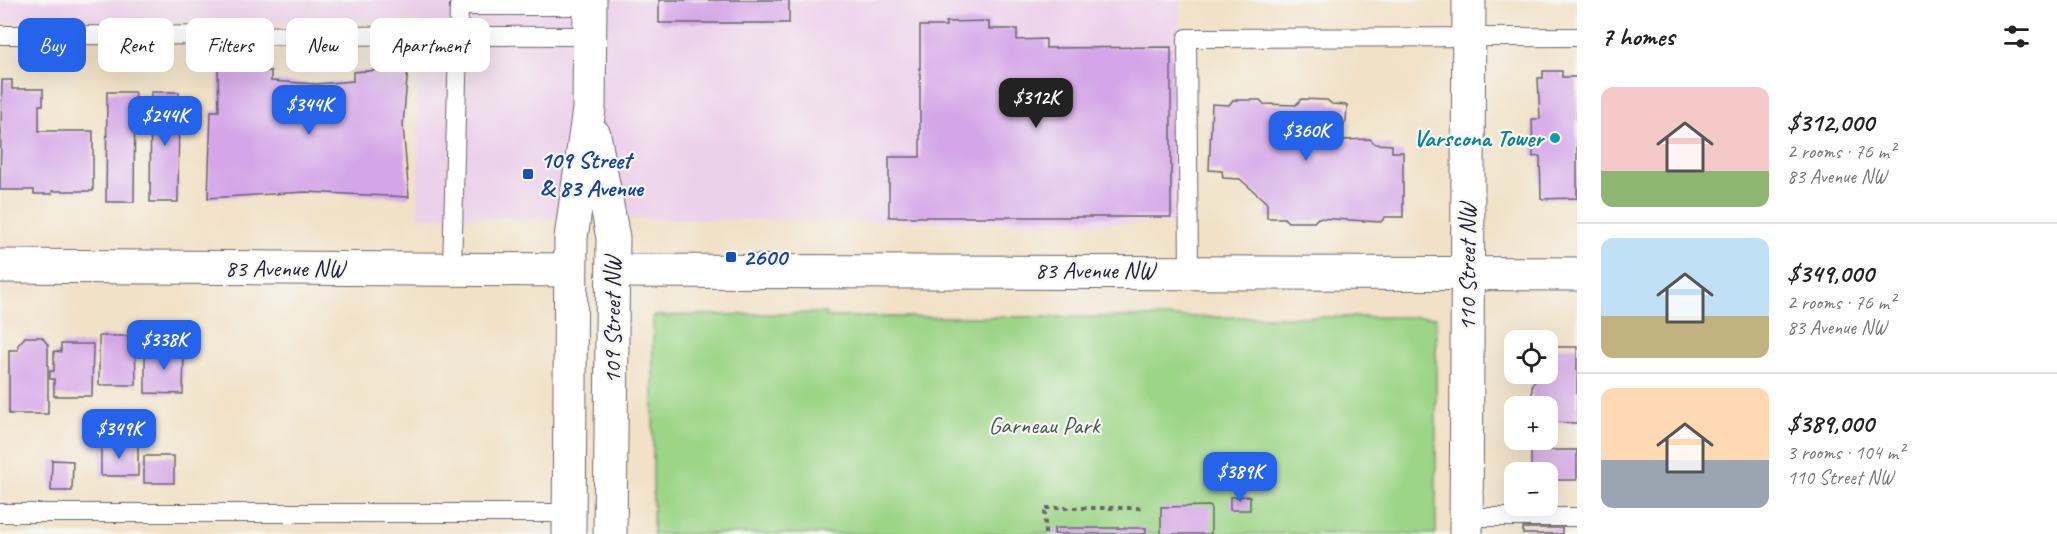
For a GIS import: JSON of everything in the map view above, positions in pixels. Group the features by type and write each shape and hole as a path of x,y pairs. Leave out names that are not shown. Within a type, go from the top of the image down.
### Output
{"street":[{"name":"110 Street NW","path":"1466,526 1469,0"},
{"name":"109 Street NW","path":"569,524 571,238 590,109 590,14"},
{"name":"109 Street NW","path":"590,109 613,238 610,534"},
{"name":"83 Avenue NW","path":"0,266 570,270"},
{"name":"83 Avenue NW","path":"613,271 1577,274"}],"lane":[{"path":"459,18 459,6 590,14"},
{"path":"490,31 590,14"},
{"path":"0,35 370,37"},
{"path":"1189,271 1187,38 1577,37"},
{"path":"452,269 457,72"},
{"path":"0,513 569,524"},
{"path":"1466,526 1577,517"}],"path":[{"path":"1045,534 1045,508 1141,508"}],"shaded area":[{"path":"0,0 1180,0 1180,224 418,217 418,72 490,72 490,18 370,18 370,21 358,21 358,18 286,18 286,21 274,21 274,18 186,18 186,22 174,22 174,18 98,18 98,22 86,22 86,18 18,18 18,22 0,22"}],"green space":[{"name":"Garneau Park","path":"827,313 827,317 1436,317 1436,534 653,534 653,316"}],"building":[{"path":"659,0 789,0 789,23 659,23"},
{"path":"989,21 989,29 1017,29 1017,40 1046,39 1046,48 1171,47 1171,217 889,217 889,157 920,157 920,26 946,26 946,22"},
{"name":"Varscona Tower","path":"1543,71 1562,71 1562,77 1577,77 1577,198 1541,199 1540,156 1533,157 1532,119 1540,119 1538,78 1543,78"},
{"path":"218,72 271,72 271,81 316,84 353,81 353,72 408,72 403,125 409,197 305,192 208,198 211,111 219,111"},
{"path":"2,80 12,80 12,89 43,89 43,105 39,105 39,131 93,131 93,191 52,191 52,194 34,194 34,190 0,190"},
{"path":"107,92 135,92 134,202 106,202"},
{"path":"151,92 179,92 178,202 150,202"},
{"path":"1301,99 1327,100 1332,104 1347,105 1346,122 1333,136 1341,143 1344,140 1370,139 1375,144 1392,145 1392,152 1403,152 1403,217 1385,217 1381,222 1318,218 1314,222 1288,222 1284,218 1267,218 1267,203 1240,179 1223,178 1222,171 1209,170 1212,104 1229,105 1233,100 1260,100 1264,104 1296,105"},
{"path":"99,336 135,336 136,385 99,385"},
{"path":"25,337 42,337 48,345 48,414 9,414 9,350 18,350 18,345"},
{"path":"61,344 93,344 92,396 54,396 54,379 50,379 50,371 54,371 54,351 61,352"},
{"path":"156,345 170,345 170,351 184,351 183,394 145,393 145,353 156,353"},
{"path":"1558,347 1577,347 1577,423 1558,422 1558,396 1532,396 1532,384 1558,384"},
{"path":"101,443 138,443 138,476 101,476"},
{"path":"1531,450 1577,450 1577,480 1558,480 1558,462 1531,462"},
{"path":"144,456 174,456 174,483 144,483"},
{"path":"52,460 73,461 72,491 51,491"},
{"path":"1250,496 1250,510 1230,510 1230,497"},
{"path":"1211,506 1211,534 1161,534 1161,507"},
{"path":"1054,528 1146,528 1146,534 1054,534"},
{"path":"1523,528 1562,528 1562,534 1523,534"}],"place":[{"name":"Varscona Tower","path":"1555,138"},
{"name":"109 Street & 83 Avenue","path":"528,174"},
{"name":"2600","path":"731,257"}]}
